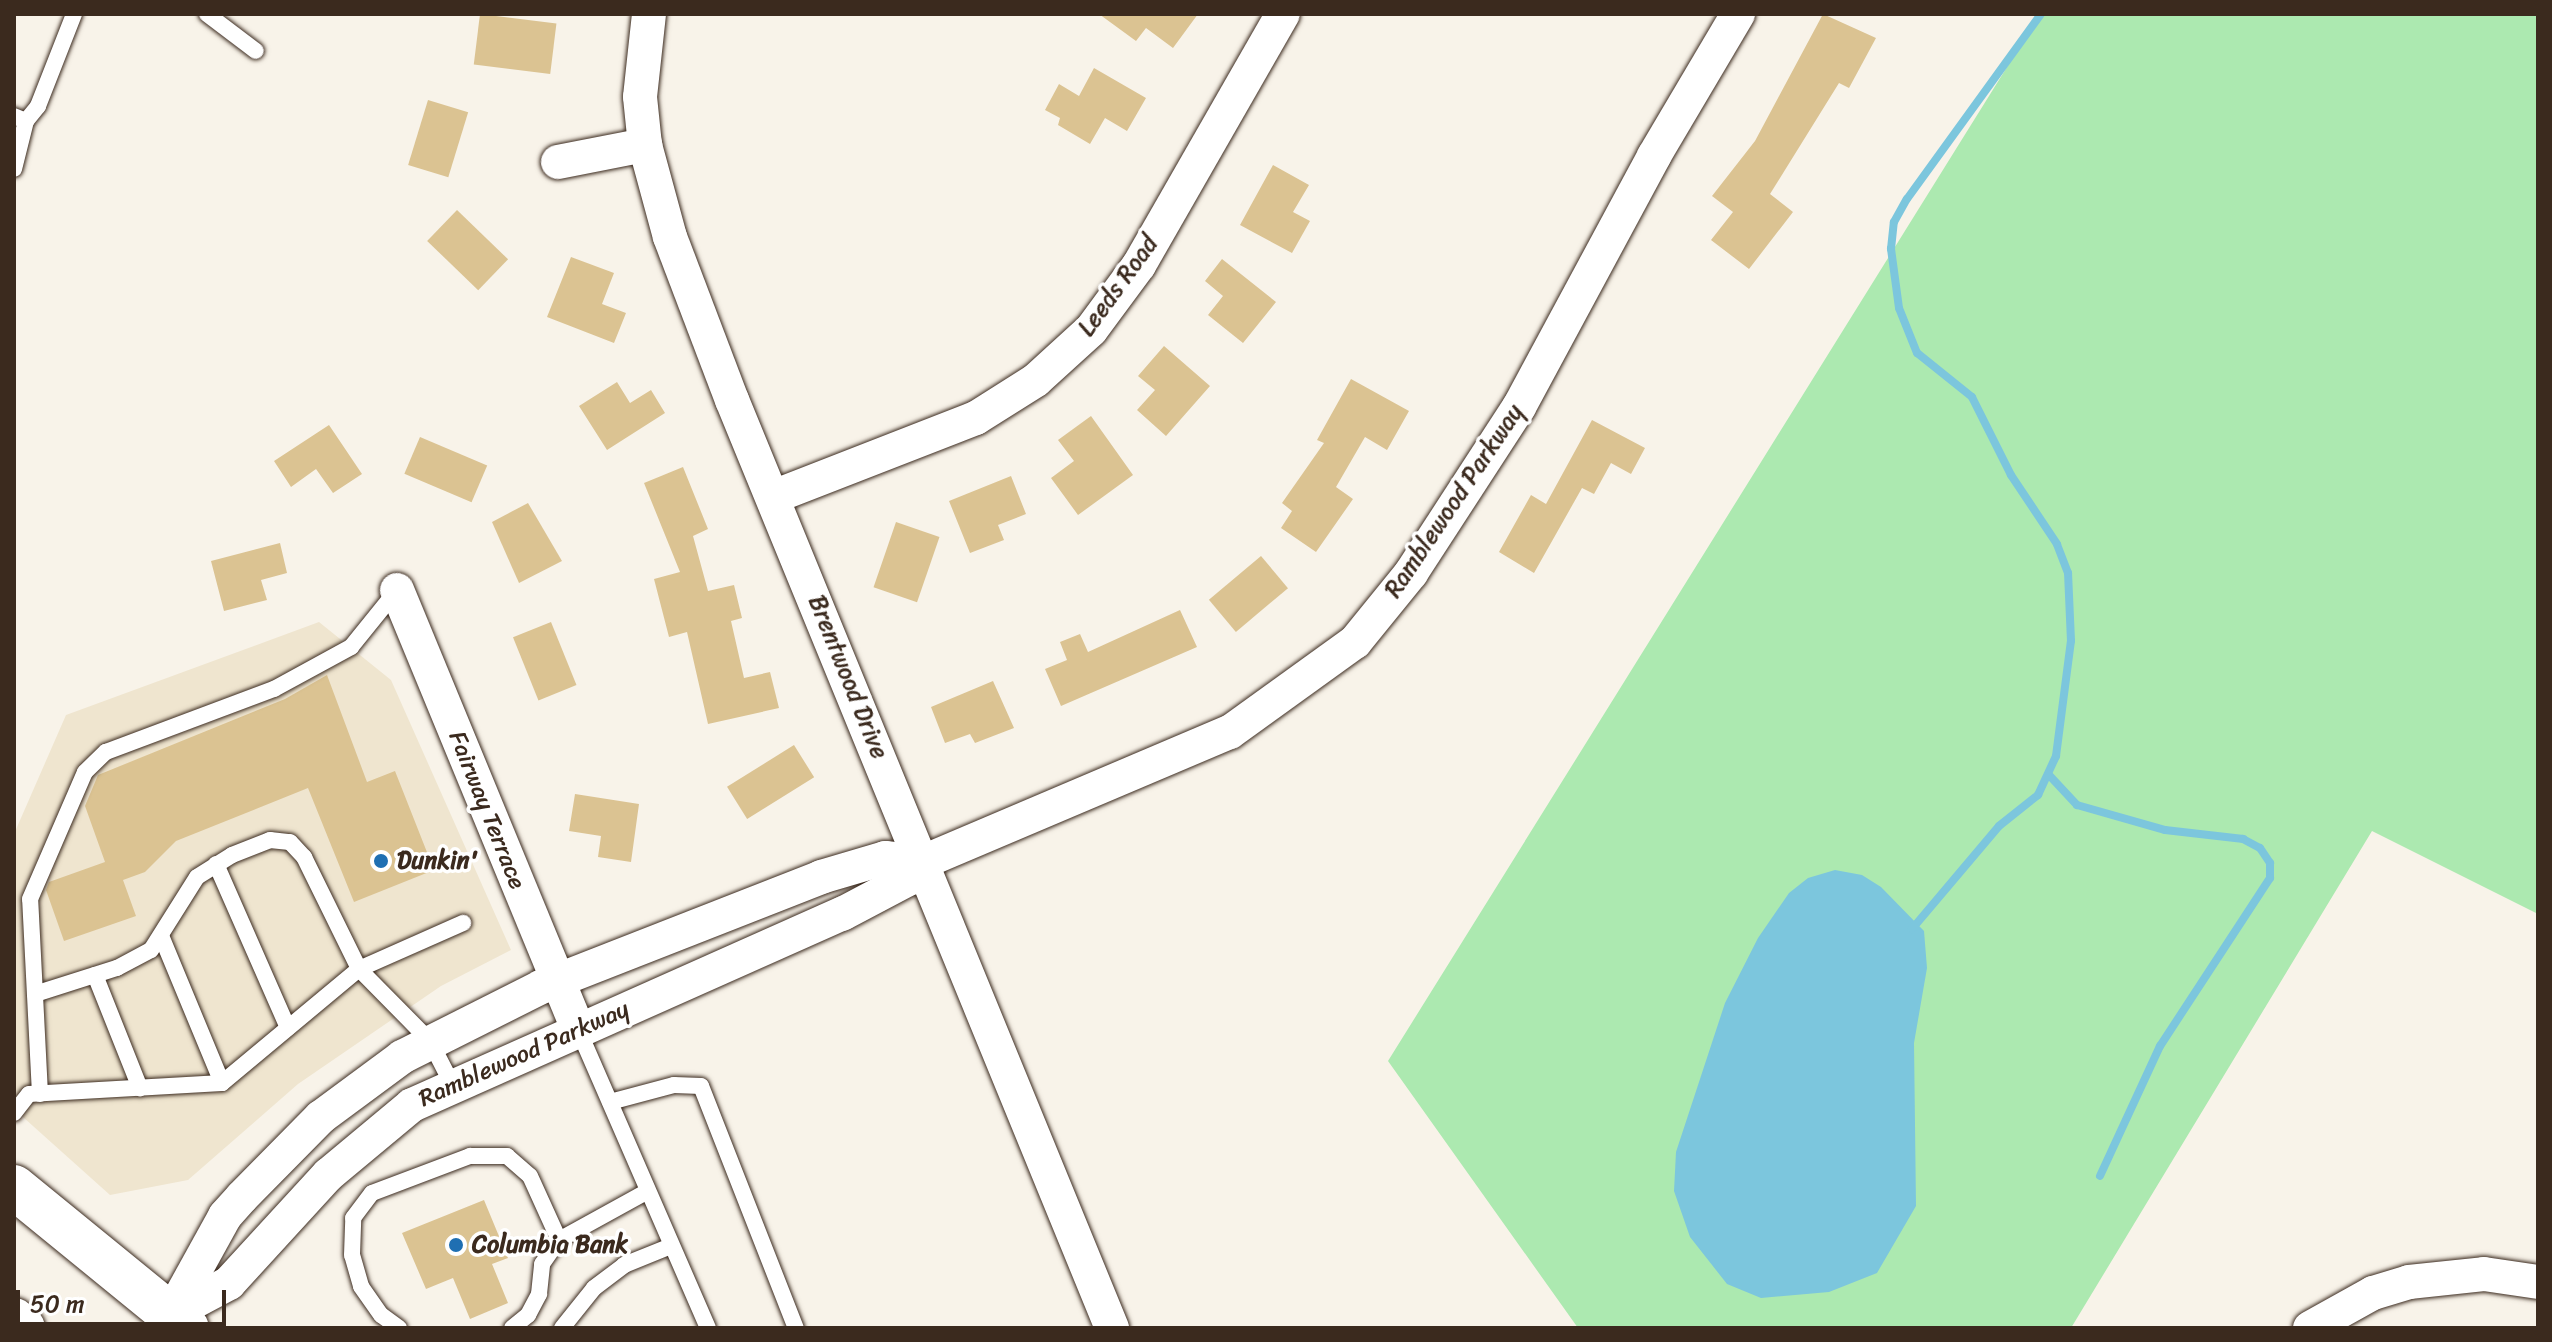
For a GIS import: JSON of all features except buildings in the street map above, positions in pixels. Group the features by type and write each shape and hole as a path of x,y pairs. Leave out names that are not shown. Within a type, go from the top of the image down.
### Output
{"highway":[{"path":"14,1187 179,1321"},
{"path":"14,1320 23,1328"}],"street":[{"name":"Brentwood Drive","path":"649,14 640,97 645,145 670,237 1112,1328"},
{"name":"Leeds Road","path":"773,497 976,418 1036,380 1091,330 1139,265 1283,14"},
{"name":"Ramblewood Parkway","path":"179,1321 229,1283 365,1140 412,1105 452,1084 842,914 908,879 923,862 1230,732 1355,642 1411,573 1519,407 1654,156 1738,14"},
{"path":"558,162 645,145"},
{"name":"Fairway Terrace","path":"397,590 578,1029"},
{"name":"Ramblewood Parkway","path":"179,1321 225,1216 288,1146 361,1086 430,1041 557,981 851,866 885,858 923,862"},
{"path":"2310,1328 2373,1293 2409,1282 2484,1274 2538,1282"}],"lane":[{"path":"14,169 20,118 38,106 74,14"},
{"path":"207,14 256,51"},
{"path":"40,1094 30,899 85,772 106,752 274,689 351,647 397,590"},
{"path":"35,994 95,975 140,956 162,938 184,892 216,864 260,843 290,842 304,857 359,969 430,1041 452,1084"},
{"path":"216,864 288,1028"},
{"path":"14,1113 29,1094 222,1083 359,969 463,923"},
{"path":"162,938 222,1083"},
{"path":"95,975 140,1088"},
{"path":"578,1029 646,1192 708,1328"},
{"path":"610,1102 674,1085 701,1086 796,1328"},
{"path":"399,1328 381,1315 361,1286 352,1255 353,1218 372,1193 470,1156 507,1156 530,1176 559,1240"},
{"path":"512,1328 528,1315 539,1294 542,1264 559,1240 646,1192"},
{"path":"562,1328 594,1288 624,1265 671,1246"}],"shaded area":[{"path":"319,622 391,680 511,950 441,986 298,1084 188,1180 110,1195 14,1109 14,834 66,715"}],"green space":[{"path":"2040,14 2538,14 2538,914 2372,831 2071,1328 1578,1328 1388,1061"}],"water":[{"path":"1835,870 1862,875 1881,887 1924,931 1927,968 1914,1043 1916,1206 1877,1273 1829,1292 1761,1298 1727,1284 1690,1237 1674,1191 1676,1152 1725,1003 1758,938 1789,893 1808,878"}],"waterway":[{"path":"1912,929 1999,826 2038,795 2056,756 2071,641 2068,573 2057,544 2011,475 1972,397 1917,353 1899,308 1891,249 1894,222 1907,199 2041,14"},
{"path":"2049,775 2077,805 2165,830 2243,839 2260,848 2270,863 2270,878 2160,1046 2100,1176"}],"place":[{"name":"Dunkin'","path":"381,861"},
{"name":"Columbia Bank","path":"456,1245"}]}
